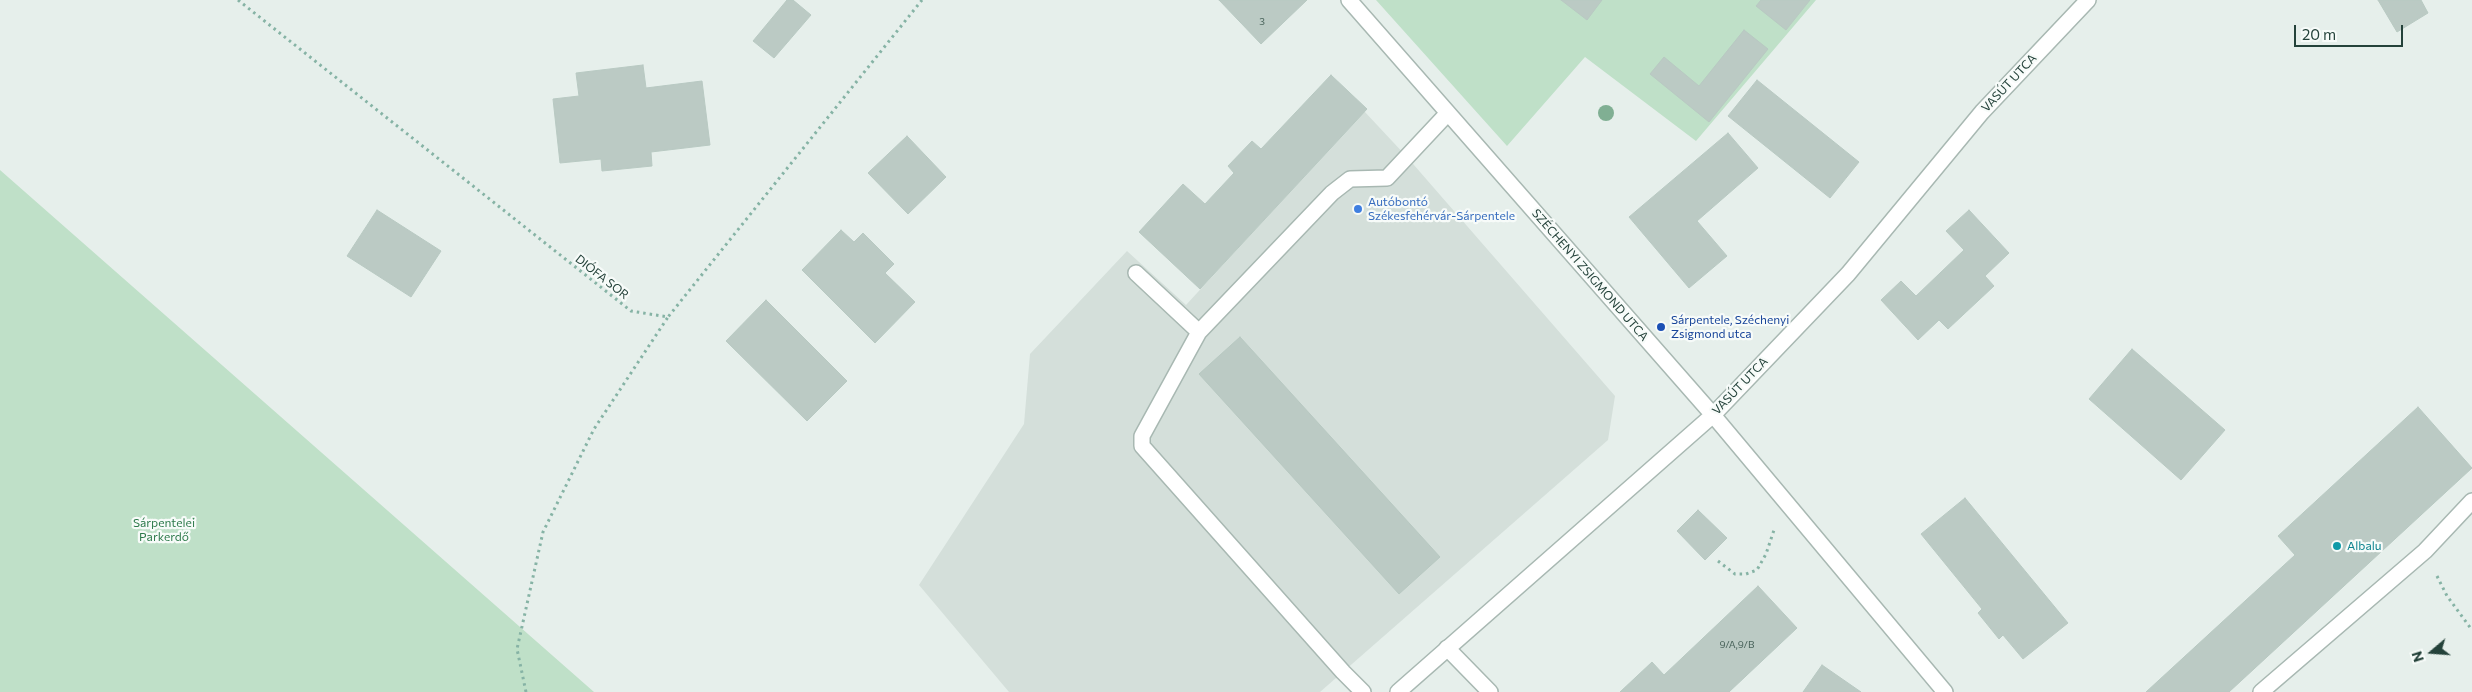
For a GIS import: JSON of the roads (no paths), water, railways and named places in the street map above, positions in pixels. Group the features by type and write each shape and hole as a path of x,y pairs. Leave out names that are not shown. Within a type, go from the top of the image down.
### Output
{"street":[{"name":"SZÉCHENYI ZSIGMOND UTCA","path":"1349,0 1447,114 1713,414 1945,692"},
{"name":"VASÚT UTCA","path":"1398,692 1713,414 1848,274 1982,112 2088,0"},
{"path":"1363,692 1276,598 1142,446 1142,436 1199,332 1332,193 1350,179 1387,178 1447,114"},
{"path":"1136,274 1199,332"},
{"path":"2261,692 2425,551 2472,500"},
{"path":"1447,648 1490,692"}],"place":[{"name":"Autóbontó Székesfehérvár-Sárpentele","path":"1358,209"},
{"name":"Sárpentele, Széchenyi Zsigmond utca","path":"1661,327"},
{"name":"Albalu","path":"2337,546"}],"park label":[{"name":"Sárpentelei Parkerdő","path":"164,530"}]}
